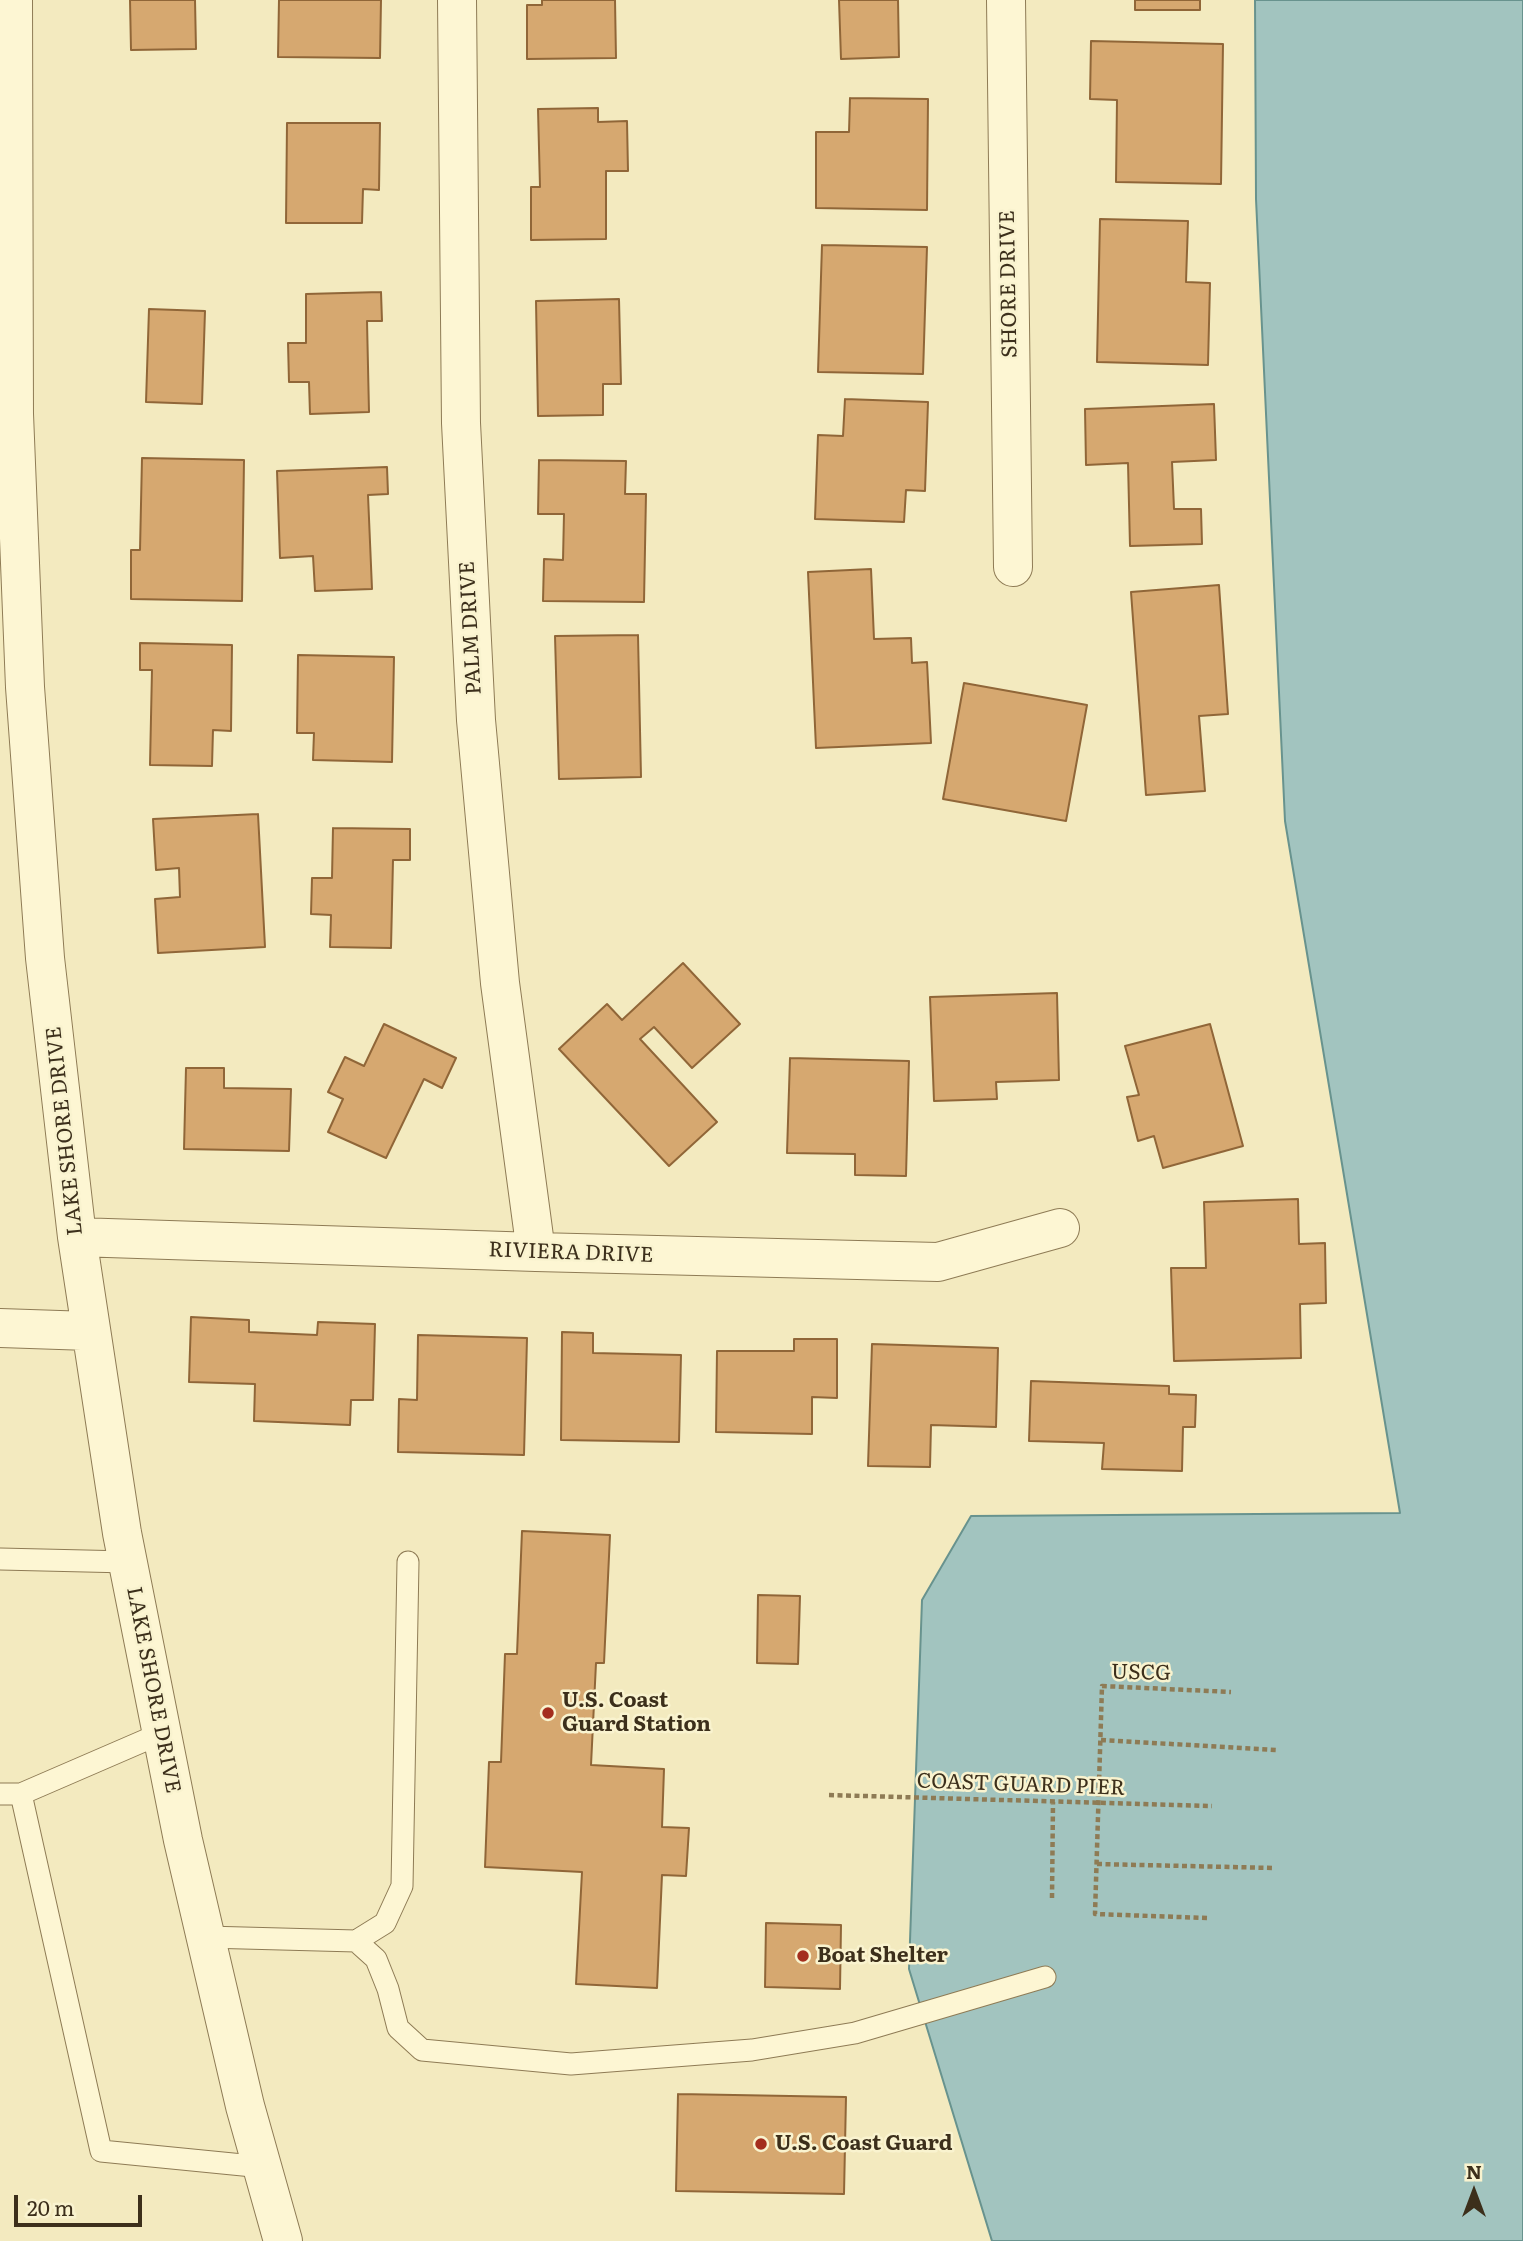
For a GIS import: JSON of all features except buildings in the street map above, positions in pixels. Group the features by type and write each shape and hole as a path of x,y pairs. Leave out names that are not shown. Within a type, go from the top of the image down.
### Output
{"street":[{"name":"LAKE SHORE DRIVE","path":"13,0 14,414 25,687 45,958 77,1237 89,1331 128,1562 183,1840 245,2106 283,2241"},
{"name":"PALM DRIVE","path":"457,0 460,410 476,720 500,983 536,1252"},
{"name":"SHORE DRIVE","path":"1006,0 1013,568"},
{"name":"RIVIERA DRIVE","path":"77,1237 938,1262 1060,1228"},
{"path":"0,1328 89,1331"}],"lane":[{"path":"0,1559 128,1562"},
{"path":"206,1937 356,1941 385,1923 402,1886 408,1562"},
{"path":"162,1733 10,1794 102,2151 262,2167"},
{"path":"356,1941 376,1959 388,1989 398,2028 422,2050 571,2064 752,2050 855,2033 1045,1977"}],"path":[{"name":"USCG","path":"1207,1918 1095,1914 1102,1686 1231,1692"},
{"path":"1101,1740 1278,1750"},
{"name":"COAST GUARD PIER","path":"829,1795 1212,1806"},
{"path":"1052,1898 1053,1802"},
{"path":"1097,1864 1275,1868"}],"water":[{"path":"1255,0 1523,0 1523,2241 992,2241 909,1969 922,1600 971,1516 1400,1513 1285,821 1256,199"}],"place":[{"name":"U.S. Coast Guard Station","path":"548,1713"},
{"name":"Boat Shelter","path":"803,1956"},
{"name":"U.S. Coast Guard","path":"761,2144"}]}
